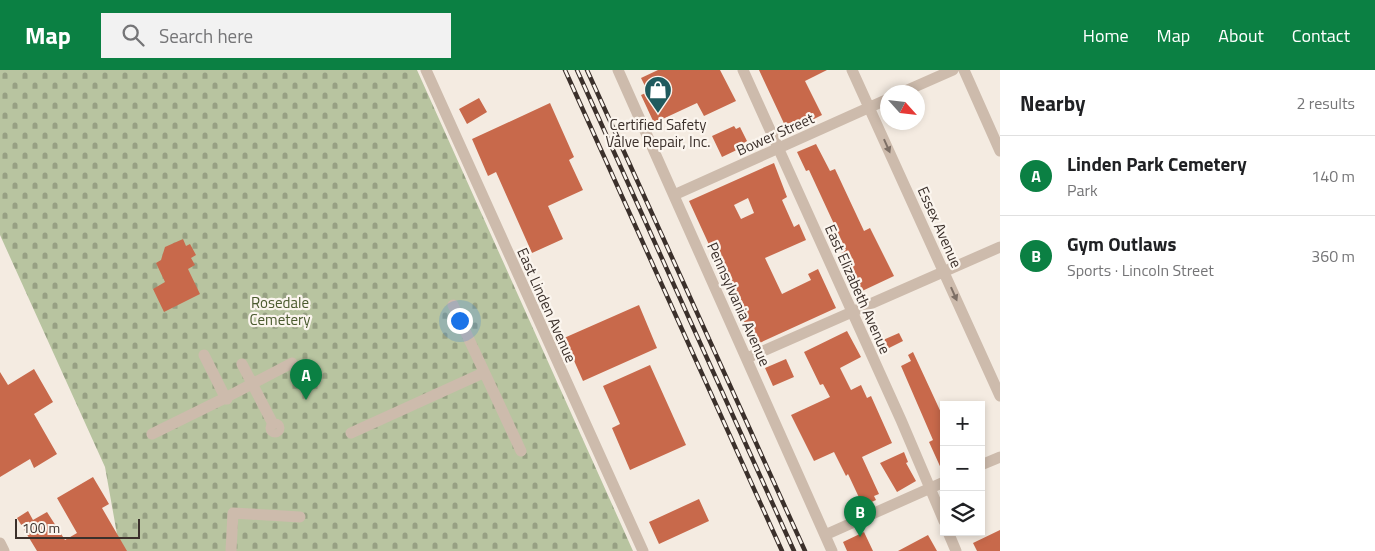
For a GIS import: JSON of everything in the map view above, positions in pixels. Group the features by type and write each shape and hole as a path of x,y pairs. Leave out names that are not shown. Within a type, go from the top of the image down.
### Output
{"street":[{"name":"East Linden Avenue","path":"426,70 643,551"},
{"name":"Pennsylvania Avenue","path":"618,70 832,551"},
{"name":"East Elizabeth Avenue","path":"743,70 940,512"},
{"name":"Essex Avenue","path":"852,70 1000,396"},
{"path":"919,85 953,70"},
{"path":"964,70 1000,150"},
{"name":"Bower Street","path":"674,195 880,103"},
{"path":"747,358 1000,247"},
{"path":"453,305 483,373 521,451"},
{"path":"204,355 225,397"},
{"path":"152,434 292,363"},
{"path":"242,364 273,424"},
{"path":"351,433 483,373"},
{"path":"985,463 1000,457"},
{"path":"825,535 940,484"},
{"path":"230,551 233,513 300,517"},
{"path":"950,536 956,551"},
{"path":"0,543 4,551"}],"green space":[{"name":"Rosedale Cemetery","path":"0,70 417,70 633,551 120,551 105,467 0,235"}],"building":[{"path":"658,70 720,70 736,101 704,116 697,103 654,123 641,95 648,92 641,78"},
{"path":"759,70 827,70 805,81 822,115 788,132"},
{"path":"479,98 487,112 467,124 459,109"},
{"path":"550,103 574,157 569,160 583,190 548,206 563,239 532,253 496,172 488,176 472,139"},
{"path":"734,126 736,129 740,127 747,141 742,144 743,147 722,157 712,136"},
{"path":"816,144 830,171 835,169 864,231 870,228 894,276 860,292 841,253 846,250 809,170 806,171 797,152"},
{"path":"774,163 787,197 782,200 794,227 799,224 806,240 765,258 782,294 811,280 808,274 818,269 836,308 755,345 689,201","holes":["748,198 754,213 741,219 734,205"]},
{"path":"183,239 186,246 190,244 196,255 191,258 195,265 188,269 200,294 164,312 153,289 165,282 156,263 161,260 165,247"},
{"path":"639,305 657,348 583,381 564,338"},
{"path":"847,331 861,357 840,368 851,390 861,385 867,398 871,396 892,443 862,457 879,494 874,496 876,500 863,506 848,474 846,476 834,452 814,461 791,415 830,397 823,384 820,385 804,352"},
{"path":"899,333 903,341 887,349 883,340"},
{"path":"913,352 940,410 940,466 929,442 933,440 901,366 911,361 908,355"},
{"path":"786,359 794,377 773,386 765,368"},
{"path":"650,365 686,445 630,470 612,428 620,424 603,386"},
{"path":"34,369 53,402 34,414 57,454 34,468 30,459 0,477 0,372 8,385"},
{"path":"904,452 908,462 906,463 916,481 897,492 880,463"},
{"path":"93,477 109,504 102,508 127,551 37,551 17,518 28,511 33,520 47,512 65,540 77,533 57,498"},
{"path":"699,499 709,521 659,544 649,522"},
{"path":"1000,530 1000,551 977,551 973,543"},
{"path":"864,532 873,551 847,551 843,542"},
{"path":"928,535 937,551 898,551"}],"railway":[{"path":"565,70 782,551"},
{"path":"577,70 794,551"},
{"path":"587,70 805,551"}],"place":[{"name":"Certified Safety Valve Repair, Inc.","path":"658,114"},
{"name":"Linden Park Cemetery","path":"306,400"},
{"name":"Gym Outlaws","path":"860,537"}]}
